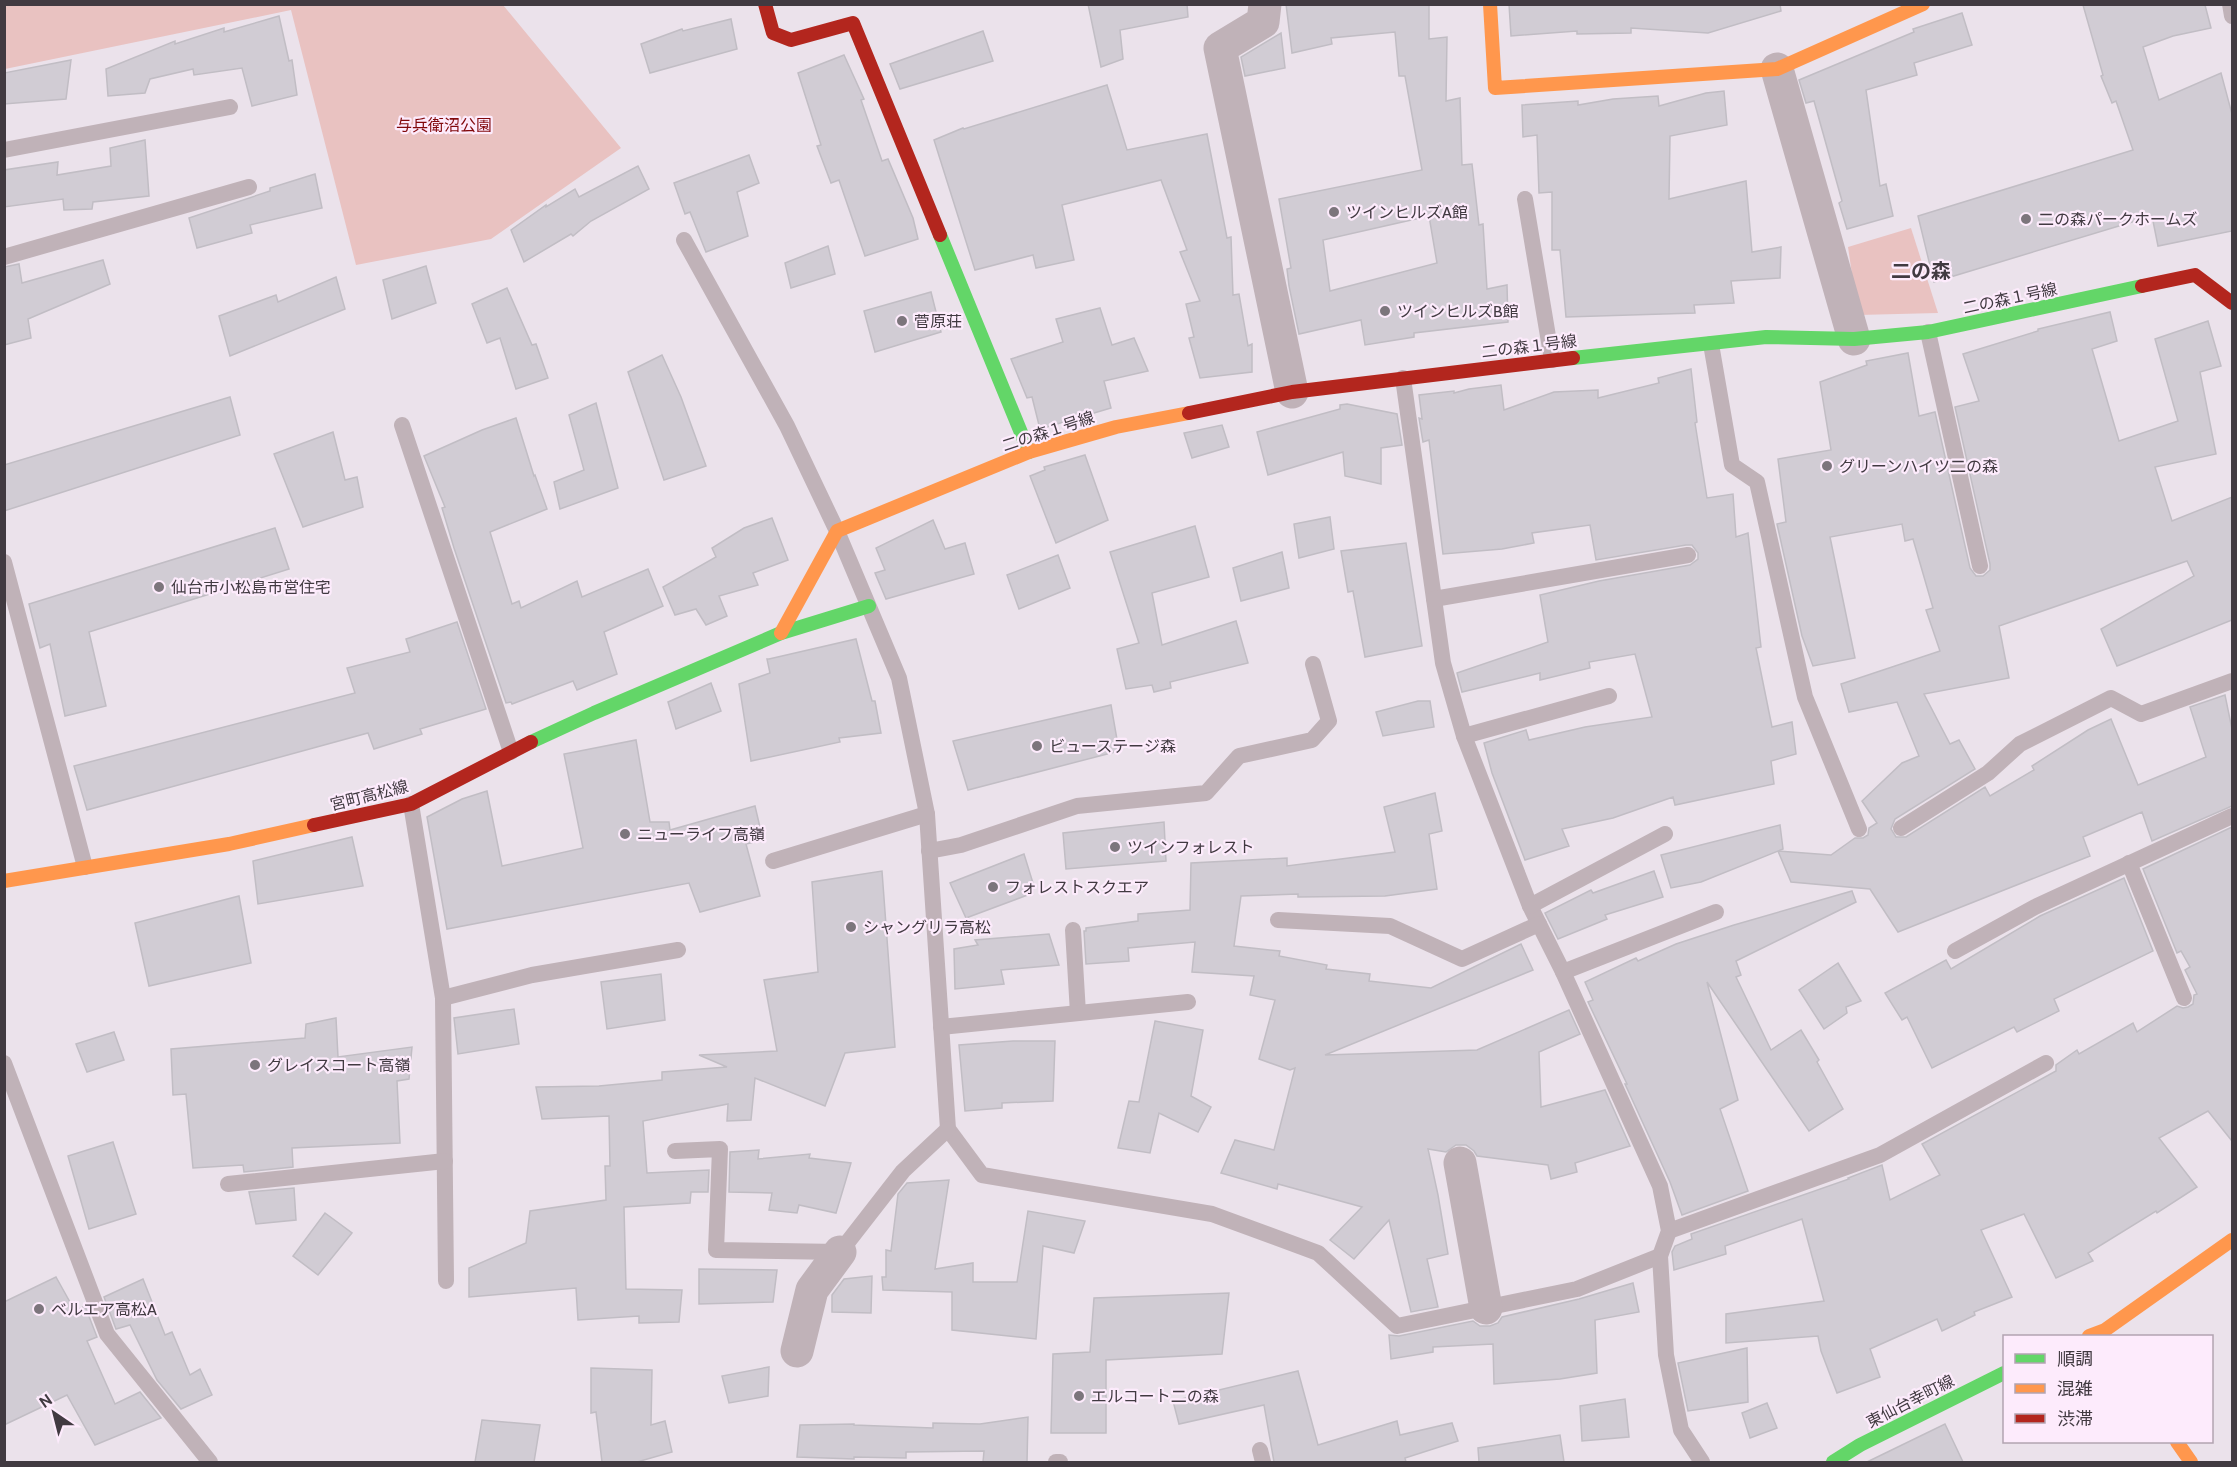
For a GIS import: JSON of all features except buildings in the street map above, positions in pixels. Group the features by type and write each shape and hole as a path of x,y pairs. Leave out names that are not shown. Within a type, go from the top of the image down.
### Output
{"street":[{"path":"765,4 773,33 791,40 854,24 1029,452"},
{"path":"1265,4 1263,22 1220,48 1292,392"},
{"path":"1490,4 1495,88 1777,69 1923,4"},
{"path":"1777,69 1854,339"},
{"name":"二の森１号線","path":"837,531 1029,452 1116,428 1292,392 1552,360 1766,337 1854,339 1928,332 2195,275 2232,303"},
{"path":"781,633 837,531"},
{"name":"宮町高松線","path":"4,881 229,843 411,804 511,752 594,713 781,633 869,606"},
{"path":"1460,1163 1486,1308"},
{"path":"2107,1333 2232,1240"},
{"path":"797,1351 812,1290 840,1252"},
{"name":"東仙台幸町線","path":"1833,1462 1860,1445 2003,1374"},
{"path":"2178,1443 2191,1462"}],"lane":[{"path":"2230,4 2232,16"},
{"path":"4,150 230,106"},
{"path":"4,257 249,187"},
{"path":"1525,199 1552,360"},
{"path":"684,240 787,426 837,531 899,678 927,814 948,1129 982,1175 1212,1214 1318,1253 1397,1326 1576,1288 1660,1256"},
{"path":"1928,332 1980,566"},
{"path":"1711,344 1732,465 1757,482 1805,697 1859,830"},
{"path":"1403,378 1443,663 1464,736 1530,906 1563,972 1660,1186 1669,1231 1660,1256 1666,1355 1681,1430 1702,1462"},
{"path":"402,424 511,752"},
{"path":"1434,599 1688,555"},
{"path":"4,562 85,867"},
{"path":"929,851 961,845 1077,806 1206,793 1239,756 1312,740 1329,721 1313,664"},
{"path":"1901,828 1988,773 2020,744 2110,698 2141,714 2232,681"},
{"path":"1464,736 1609,696"},
{"path":"411,804 443,998 446,1281"},
{"path":"774,861 927,814"},
{"path":"1955,951 2035,907 2232,816"},
{"path":"1530,906 1665,834"},
{"path":"2129,863 2184,998"},
{"path":"1563,972 1716,912"},
{"path":"1278,920 1390,926 1462,959 1539,924"},
{"path":"1072,930 1078,1014"},
{"path":"443,998 532,975 678,950"},
{"path":"941,1027 1188,1002"},
{"path":"4,1063 107,1334 210,1462"},
{"path":"1669,1231 1880,1155 2046,1063"},
{"path":"675,1151 720,1149 716,1250 840,1252 903,1171 948,1129"},
{"path":"228,1184 445,1161"}],"green space":[{"name":"与兵衛沼公園","path":"5,4 503,5 621,148 491,239 356,265 291,10 5,69"},
{"path":"1911,228 1938,313 1858,315 1848,247"}],"traffic: fast":[{"path":"940,235 1029,452"},
{"path":"1573,358 1766,337 1854,339 1928,332 2142,286"},
{"path":"531,742 781,633 869,606"},
{"path":"1833,1462 1860,1445 2003,1374"}],"traffic: slow":[{"path":"1490,4 1495,88 1777,69 1923,4"},
{"path":"781,633 837,531 1029,452 1116,427 1189,413"},
{"path":"4,881 229,844 314,825"},
{"path":"2092,1335 2105,1330 2232,1240"},
{"path":"2178,1443 2191,1462"}],"traffic: jam":[{"path":"765,4 773,33 791,40 853,23 940,235"},
{"path":"2142,286 2195,275 2232,303"},
{"path":"1189,413 1292,392 1573,358"},
{"path":"314,825 411,804 531,742"}],"place":[{"name":"ツインヒルズA館","path":"1334,212"},
{"name":"二の森パークホームズ","path":"2026,219"},
{"name":"ツインヒルズB館","path":"1385,311"},
{"name":"菅原荘","path":"902,321"},
{"name":"グリーンハイツ二の森","path":"1827,466"},
{"name":"仙台市小松島市営住宅","path":"159,587"},
{"name":"ビューステージ森","path":"1037,746"},
{"name":"ニューライフ高嶺","path":"625,834"},
{"name":"ツインフォレスト","path":"1115,847"},
{"name":"フォレストスクエア","path":"993,887"},
{"name":"シャングリラ高松","path":"851,927"},
{"name":"グレイスコート高嶺","path":"255,1065"},
{"name":"ベルエア高松A","path":"39,1309"},
{"name":"エルコート二の森","path":"1079,1396"}],"district":[{"name":"二の森","path":"1921,271"}]}
